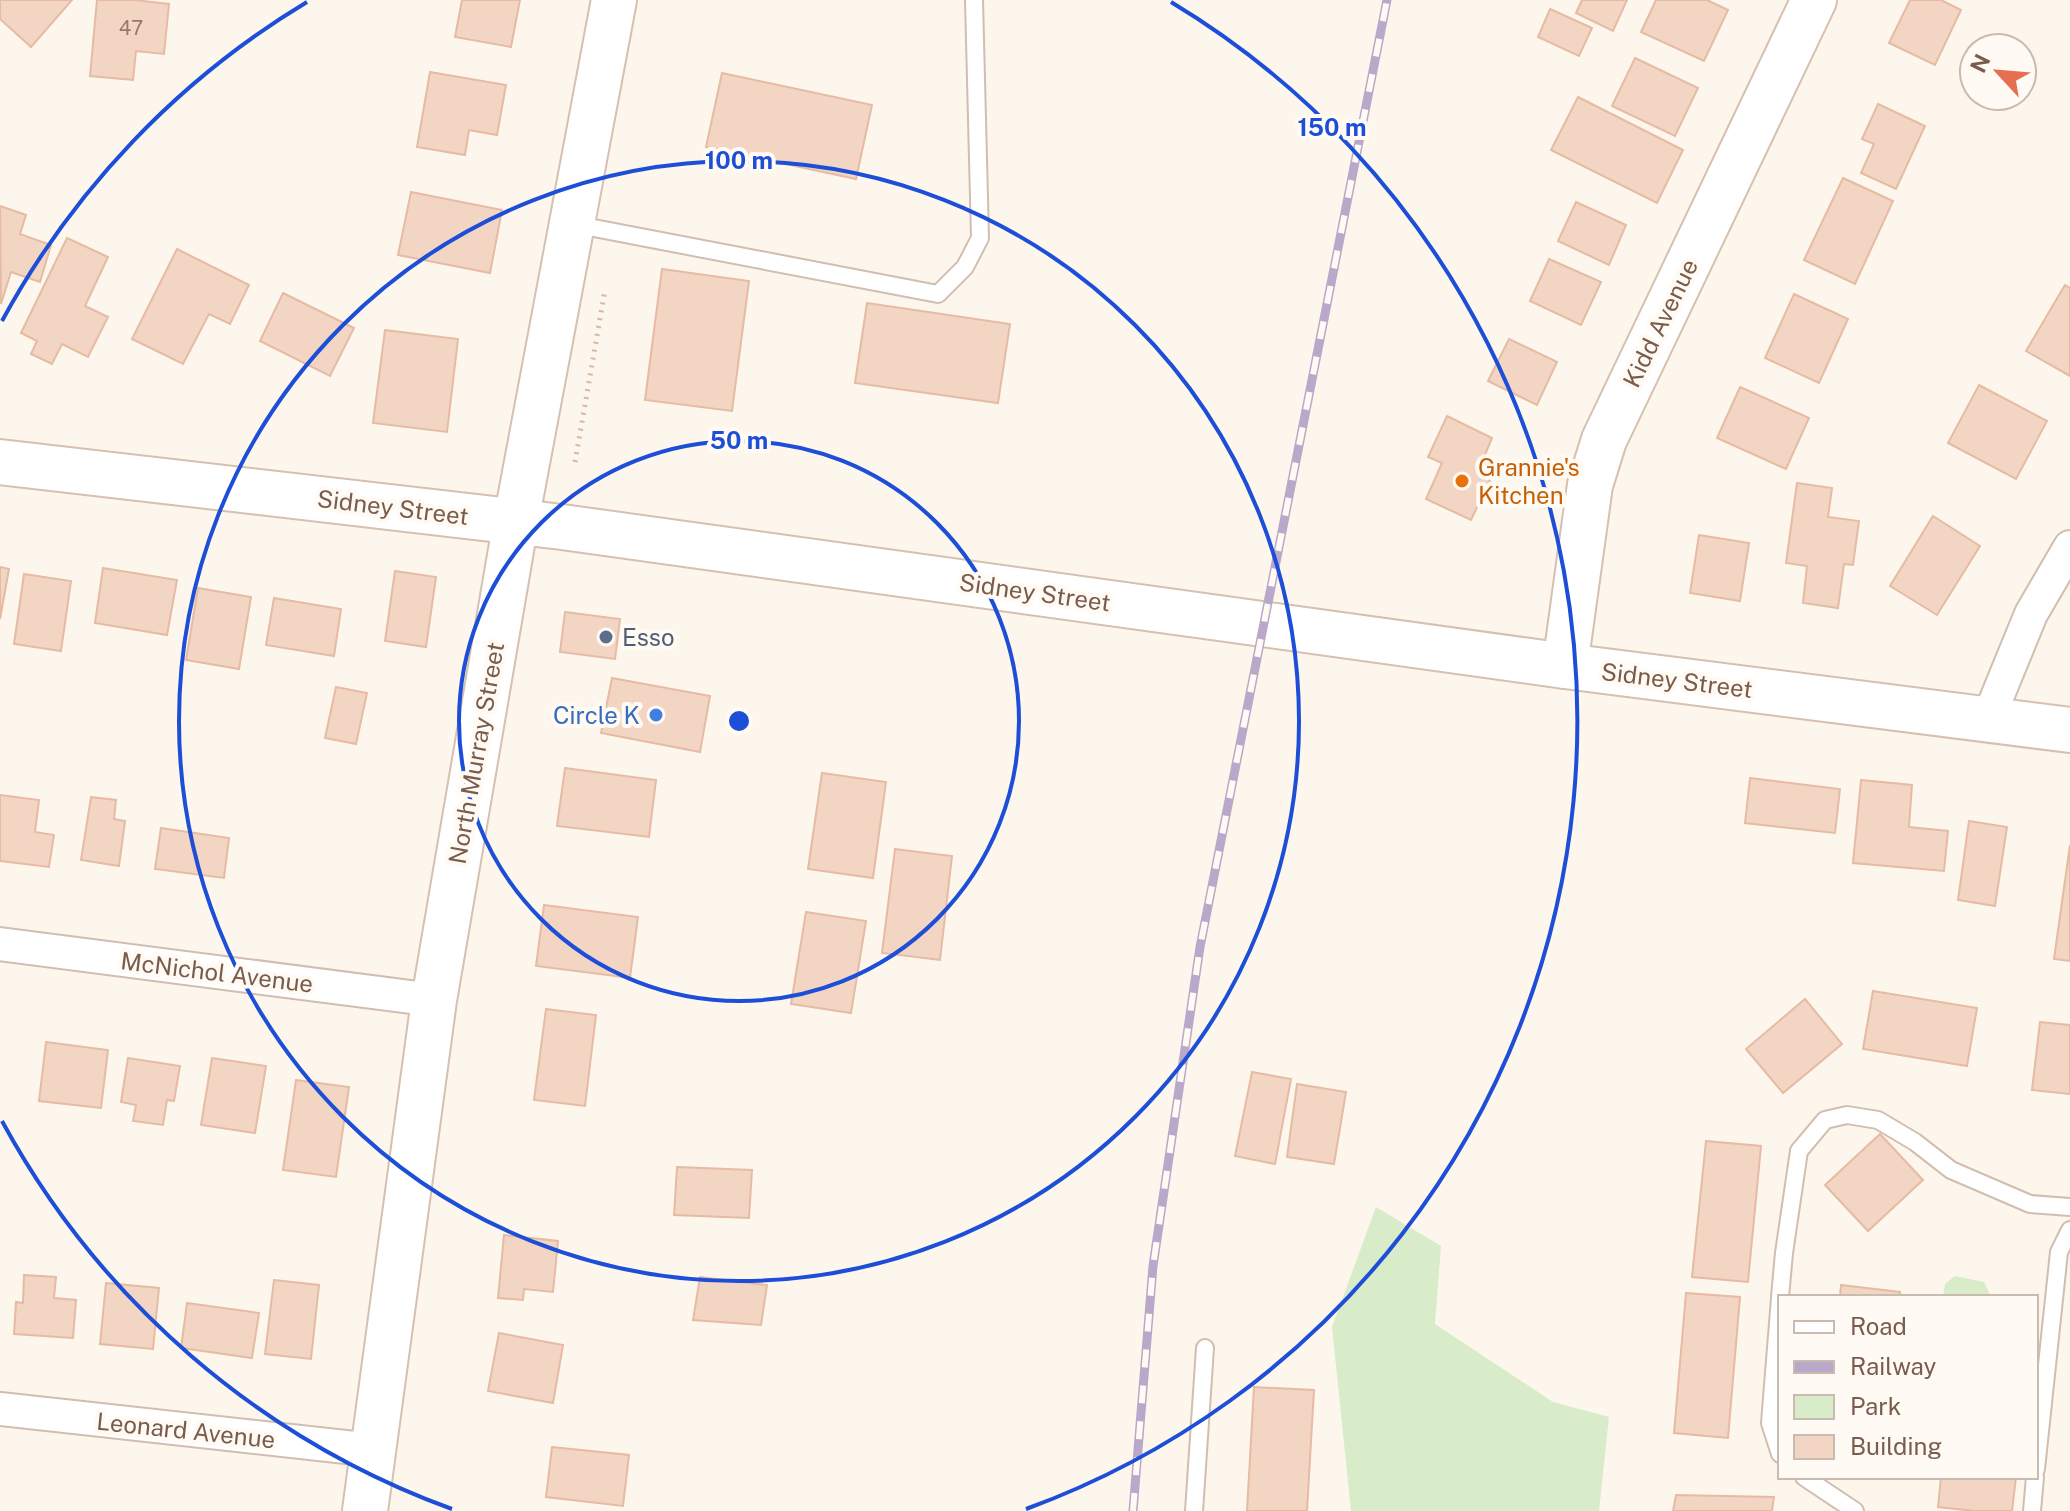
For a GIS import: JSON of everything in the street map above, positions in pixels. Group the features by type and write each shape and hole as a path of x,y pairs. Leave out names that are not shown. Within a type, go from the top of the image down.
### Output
{"street":[{"name":"North Murray Street","path":"365,1511 434,1000 516,521 614,0"},
{"name":"Kidd Avenue","path":"1565,666 1590,485 1604,440 1814,0"},
{"name":"Sidney Street","path":"0,462 516,521 1565,666 2070,730"},
{"path":"1988,719 2031,614 2070,547"},
{"name":"McNichol Avenue","path":"0,944 434,1000"},
{"name":"Leonard Avenue","path":"0,1409 373,1450"}],"lane":[{"path":"571,224 938,294 965,267 980,238 974,0"},
{"path":"1780,1295 1799,1151 1825,1120 1847,1115 1878,1120 1915,1142 1951,1170 2030,1204 2070,1207"},
{"path":"2038,1450 2059,1252 2070,1230"},
{"path":"1778,1322 1770,1423 1778,1448"},
{"path":"1194,1511 1205,1348"},
{"path":"1807,1479 1855,1511"},
{"path":"2032,1511 2035,1479"}],"green space":[{"path":"1376,1207 1441,1246 1435,1324 1553,1402 1609,1417 1599,1511 1351,1511 1332,1327"},
{"path":"1955,1276 1984,1282 1990,1295 1943,1295 1945,1284"}],"building":[{"path":"0,0 72,0 31,47 0,19"},
{"path":"97,0 169,4 164,54 136,51 133,80 90,76"},
{"path":"462,0 520,0 511,47 455,37"},
{"path":"1582,0 1627,0 1613,31 1576,13"},
{"path":"1656,0 1707,0 1728,10 1704,61 1641,32"},
{"path":"1910,0 1941,0 1961,10 1935,65 1889,43"},
{"path":"1550,9 1592,28 1579,56 1538,37"},
{"path":"1635,58 1698,88 1675,136 1612,106"},
{"path":"430,72 506,85 497,135 469,130 465,155 417,147"},
{"path":"722,73 872,105 856,179 706,147"},
{"path":"1578,97 1683,150 1657,203 1551,150"},
{"path":"1878,104 1925,126 1896,189 1861,173 1874,144 1862,139"},
{"path":"1843,178 1893,201 1855,284 1804,260"},
{"path":"411,192 502,210 490,273 398,255"},
{"path":"1576,202 1626,225 1609,265 1558,241"},
{"path":"0,206 26,215 20,234 51,245 40,282 11,272 1,304"},
{"path":"67,238 108,257 85,306 108,317 88,357 62,344 52,364 31,354 37,341 21,333"},
{"path":"177,249 249,285 230,324 209,314 183,364 132,339"},
{"path":"1549,259 1601,282 1581,325 1530,301"},
{"path":"662,269 749,281 732,411 645,400"},
{"path":"2065,285 2070,288 2070,376 2026,351"},
{"path":"283,293 354,328 330,376 260,341"},
{"path":"1794,294 1848,319 1819,383 1765,358"},
{"path":"867,303 1010,324 998,403 855,383"},
{"path":"385,330 458,339 447,432 373,423"},
{"path":"1509,339 1557,362 1537,405 1488,381"},
{"path":"1979,385 2047,421 2016,479 1948,443"},
{"path":"1740,387 1809,418 1786,469 1717,438"},
{"name":"Grannie's Kitchen","path":"1447,416 1492,438 1484,457 1498,463 1471,520 1426,499 1442,463 1428,457"},
{"path":"1797,483 1832,488 1828,517 1859,521 1853,565 1844,564 1838,608 1803,603 1807,566 1786,563"},
{"path":"1933,516 1980,546 1937,615 1890,586"},
{"path":"1699,535 1749,543 1740,601 1690,593"},
{"path":"0,567 9,569 0,619"},
{"path":"103,568 177,580 167,635 95,623"},
{"path":"395,571 436,577 426,647 385,641"},
{"path":"24,574 71,581 61,651 14,644"},
{"path":"198,588 251,597 239,669 186,660"},
{"path":"274,598 341,609 334,656 266,645"},
{"path":"565,612 620,619 615,659 560,652"},
{"name":"Circle K","path":"612,678 710,696 700,752 601,733"},
{"path":"336,687 367,693 356,744 325,738"},
{"path":"565,768 656,780 649,837 557,826"},
{"path":"822,773 886,782 873,878 808,869"},
{"path":"1750,778 1840,789 1835,833 1745,823"},
{"path":"1861,780 1912,785 1909,827 1948,831 1944,871 1853,863"},
{"path":"0,795 39,800 35,832 54,835 49,867 0,861"},
{"path":"91,797 116,800 114,819 125,821 119,866 81,860"},
{"path":"1969,821 2007,827 1995,906 1958,900"},
{"path":"161,828 229,838 224,878 155,869"},
{"path":"2070,845 2070,961 2054,959"},
{"path":"895,849 952,856 940,960 882,953"},
{"path":"544,905 638,917 630,978 536,966"},
{"path":"806,912 866,921 851,1013 791,1004"},
{"path":"1873,991 1977,1008 1967,1066 1863,1049"},
{"path":"1805,999 1842,1044 1783,1093 1746,1049"},
{"path":"546,1009 596,1015 585,1106 534,1100"},
{"path":"2040,1022 2070,1025 2070,1094 2032,1090"},
{"path":"46,1042 108,1050 101,1108 39,1101"},
{"path":"128,1058 180,1066 174,1101 167,1100 163,1125 133,1121 136,1105 121,1102"},
{"path":"212,1058 266,1066 255,1133 201,1125"},
{"path":"1252,1072 1291,1079 1275,1164 1235,1156"},
{"path":"296,1080 349,1087 336,1177 283,1170"},
{"path":"1297,1084 1346,1092 1334,1164 1287,1157"},
{"path":"1880,1134 1923,1180 1868,1231 1825,1185"},
{"path":"1706,1141 1761,1146 1748,1282 1692,1277"},
{"path":"677,1167 752,1170 749,1218 674,1215"},
{"path":"504,1235 558,1241 553,1292 524,1289 523,1300 498,1298"},
{"path":"24,1275 56,1277 54,1298 76,1300 73,1338 14,1334 16,1302 23,1303"},
{"path":"700,1277 767,1285 761,1325 693,1320"},
{"path":"274,1280 319,1285 311,1359 265,1354"},
{"path":"106,1283 159,1288 153,1349 100,1344"},
{"path":"1841,1285 1900,1292 1900,1295 1840,1295"},
{"path":"1686,1293 1740,1297 1728,1438 1674,1433"},
{"path":"187,1303 259,1313 252,1358 181,1348"},
{"path":"499,1333 563,1345 553,1403 488,1391"},
{"path":"1254,1387 1314,1390 1307,1511 1247,1511"},
{"path":"552,1447 629,1455 623,1506 546,1497"},
{"path":"1941,1479 2016,1479 2012,1511 1938,1507"},
{"path":"1676,1495 1774,1497 1772,1511 1673,1511"}],"railway":[{"path":"1133,1511 1153,1266 1200,947 1387,0"}],"place":[{"name":"Grannie's Kitchen","path":"1462,481"},
{"name":"Esso","path":"606,637"},
{"name":"Circle K","path":"656,715"}]}
